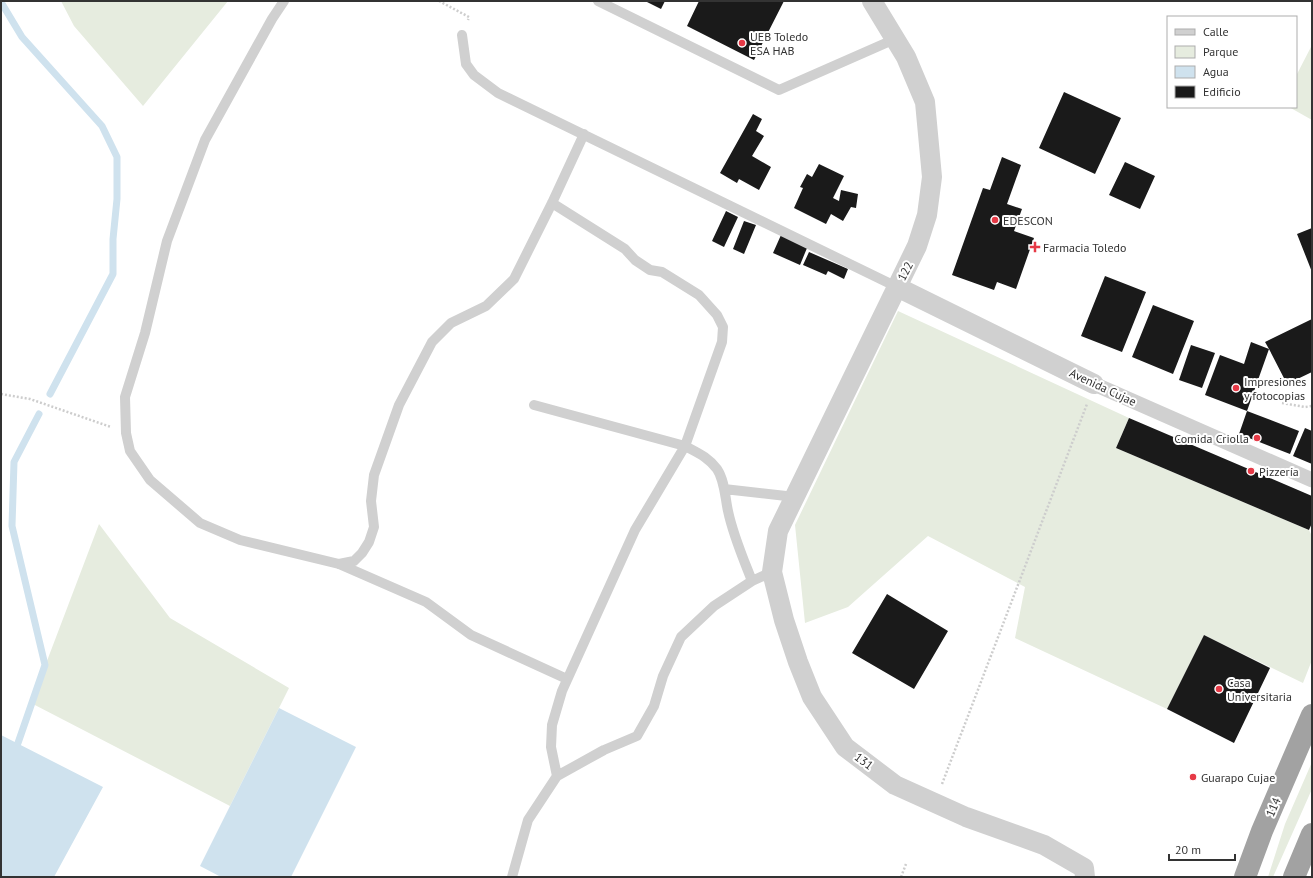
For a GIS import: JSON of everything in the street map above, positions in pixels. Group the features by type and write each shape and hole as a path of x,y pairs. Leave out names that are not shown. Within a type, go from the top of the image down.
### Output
{"highway":[{"name":"114","path":"1245,877 1262,831 1312,715"},
{"path":"1294,877 1312,834"}],"street":[{"name":"122","path":"778,531 917,246 927,215 932,177 925,102 906,57 872,1"},
{"name":"Avenida Cujae","path":"897,287 1094,384 1312,480"},
{"name":"131","path":"778,531 772,572 784,620 812,697 845,747 895,785 966,817 1044,845 1084,868 1085,877"}],"lane":[{"path":"284,1 272,19 205,140 167,241 145,333 125,397 126,433 130,452 150,480 200,523 240,540 339,564 426,602 471,635 567,679"},
{"path":"598,1 779,90 895,39"},
{"path":"462,35 466,64 474,75 498,93 897,287"},
{"path":"339,564 354,560 362,553 369,542 374,527 371,501 374,475 399,405 432,342 451,323 486,306 514,279 584,134"},
{"path":"552,203 625,249 635,260 650,270 662,272 699,295 717,314 722,327 722,342 685,446 635,530 562,691 552,725 551,747 557,776"},
{"path":"534,405 685,446 708,458 718,471 736,539 752,581"},
{"path":"724,489 795,498"},
{"path":"512,877 528,820 557,776 604,750 637,736 654,706 663,676 681,637 714,606 752,581 772,572"}],"path":[{"path":"439,1 469,17 462,35"},
{"path":"934,803 1094,384"},
{"path":"1,394 30,399 126,433"},
{"path":"1282,403 1305,407 1312,406"},
{"path":"901,877 906,864"}],"green space":[{"path":"61,1 228,1 143,106 74,26"},
{"path":"1312,45 1312,120 1291,108 1297,108 1297,74"},
{"path":"898,311 1129,418 1116,448 1309,530 1312,536 1312,660 1303,683 1204,635 1167,709 1015,638 1025,587 928,536 848,607 805,623 795,525"},
{"path":"99,524 170,618 289,688 230,806 31,703"},
{"path":"1312,762 1312,789 1273,877 1268,877 1285,824"}],"water":[{"path":"279,708 356,747 291,877 221,877 200,866"},
{"path":"1,735 103,787 54,877 1,877"}],"building":[{"path":"645,1 665,1 661,9"},
{"name":"UEB Toledo ESA HAB","path":"699,1 784,1 754,60 687,26"},
{"path":"1064,92 1121,118 1095,174 1039,148"},
{"path":"753,114 762,119 756,131 764,136 752,156 771,167 759,190 739,179 737,183 720,173"},
{"name":"EDESCON","path":"1002,157 1021,165 1007,204 1022,209 1014,231 1034,238 1016,289 997,282 994,290 952,275 983,188 990,190"},
{"path":"1125,162 1155,176 1140,209 1109,195"},
{"path":"819,164 844,176 833,198 839,201 841,190 858,194 856,208 851,207 843,221 831,214 826,224 794,208 803,188 800,187 807,174 812,177"},
{"path":"726,211 738,217 724,247 712,241"},
{"path":"744,221 756,225 744,254 733,249"},
{"path":"1312,228 1312,272 1297,234"},
{"path":"781,235 807,248 800,265 773,253"},
{"path":"809,252 848,269 844,279 828,271 826,275 803,265"},
{"path":"1105,276 1146,292 1122,352 1081,336"},
{"path":"1153,305 1194,321 1173,374 1132,357"},
{"path":"1312,319 1312,372 1287,384 1265,342"},
{"path":"1251,342 1269,349 1247,411 1205,395 1220,355 1244,364"},
{"path":"1191,345 1215,353 1202,388 1179,380"},
{"path":"1247,411 1299,431 1290,454 1239,434"},
{"path":"1129,418 1312,496 1312,523 1309,530 1116,448"},
{"path":"1305,428 1312,431 1312,464 1293,456"},
{"path":"887,594 948,631 914,689 852,653"},
{"name":"Casa Universitaria","path":"1204,635 1270,668 1234,743 1167,709"}],"waterway":[{"path":"1,2 22,37 102,126 117,157 117,199 113,239 113,274 50,394"},
{"path":"18,743 45,665 12,526 14,462 39,414"}],"place":[{"name":"UEB Toledo ESA HAB","path":"742,43"},
{"name":"EDESCON","path":"995,220"},
{"name":"Farmacia Toledo","path":"1035,247"},
{"name":"Impresiones y fotocopias","path":"1236,388"},
{"name":"Comida Criolla","path":"1257,438"},
{"name":"Pizzería","path":"1251,471"},
{"name":"Casa Universitaria","path":"1219,689"},
{"name":"Guarapo Cujae","path":"1193,777"}]}
